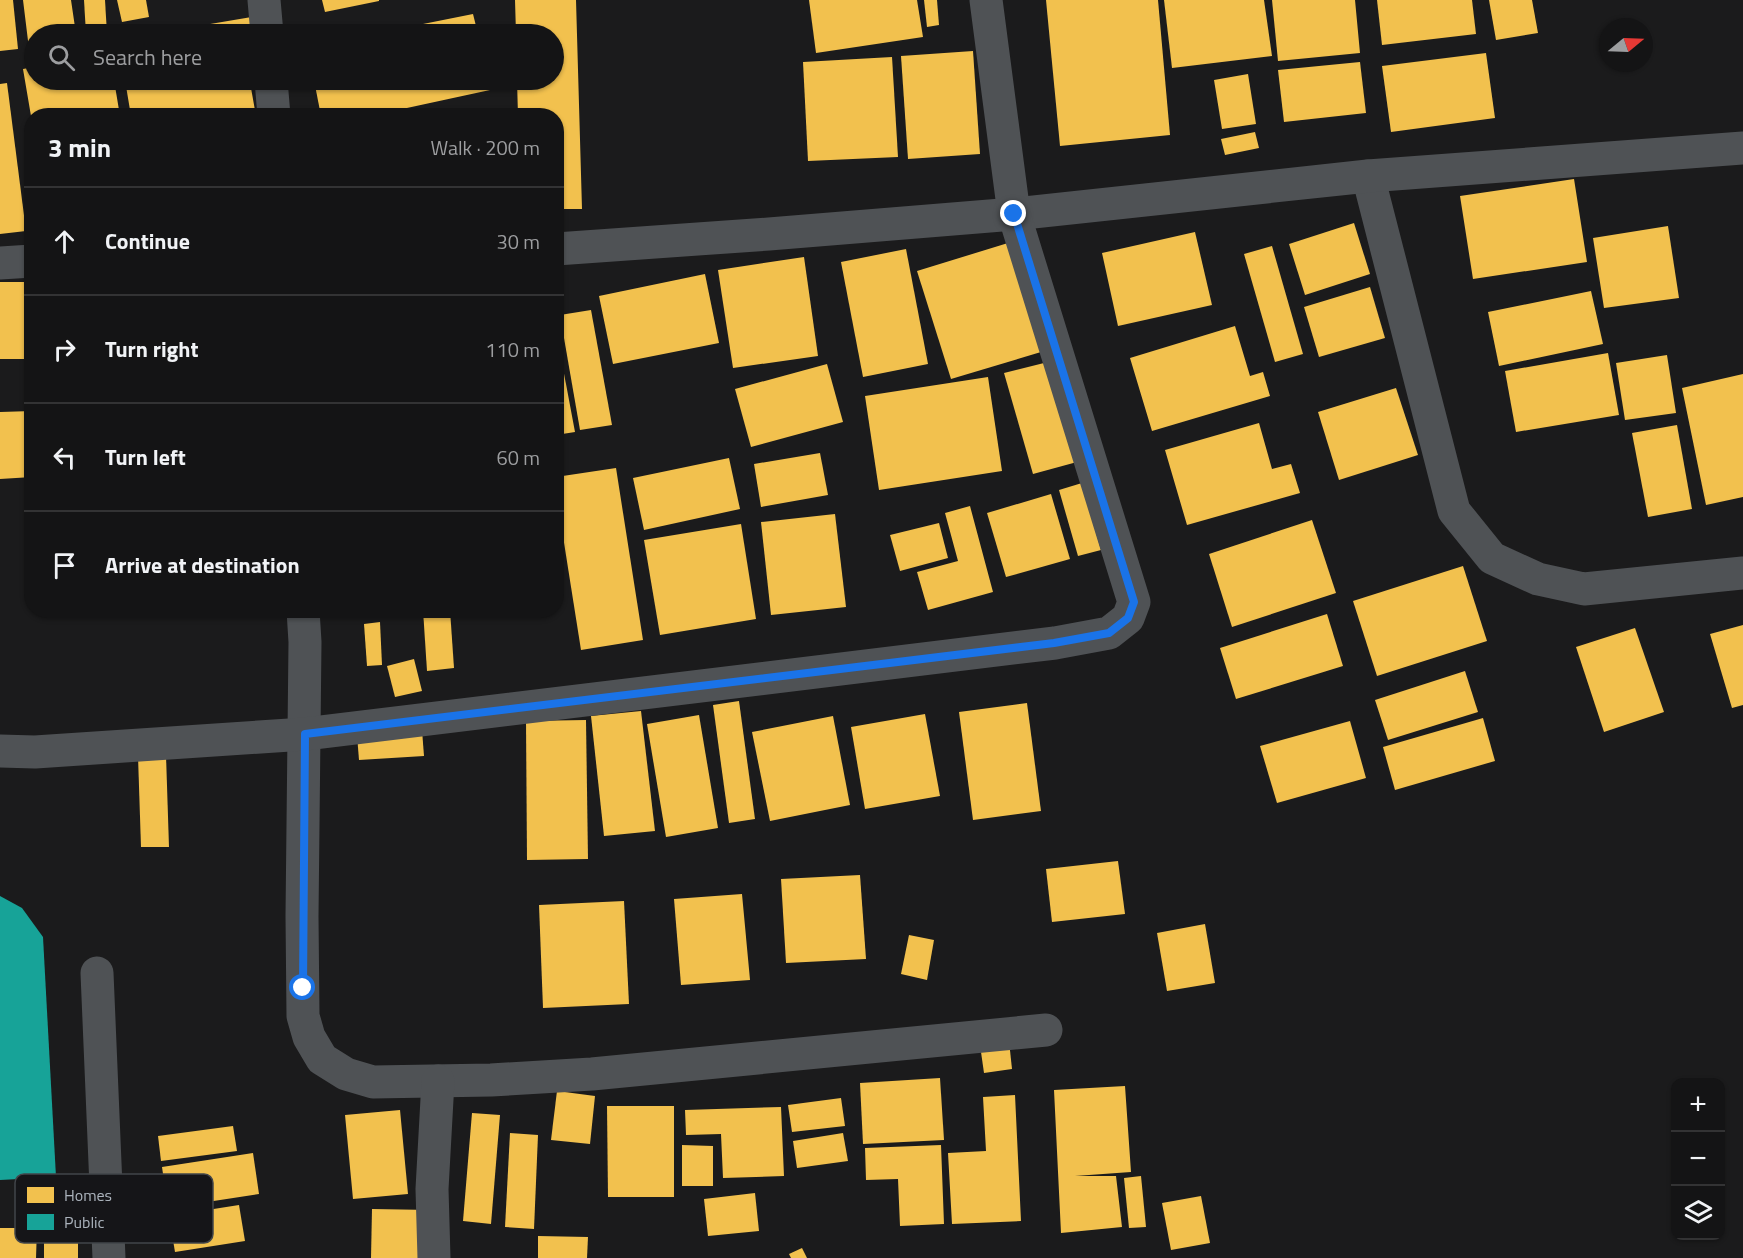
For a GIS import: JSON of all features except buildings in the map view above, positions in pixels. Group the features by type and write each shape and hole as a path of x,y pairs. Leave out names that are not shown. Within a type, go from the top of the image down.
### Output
{"street":[{"path":"264,0 266,24"},
{"path":"0,751 35,752 305,734 1054,643 1109,633 1128,618 1134,602 1014,214 986,0"},
{"path":"272,90 273,108"},
{"path":"564,248 1014,214 1368,176 1743,148"},
{"path":"1368,176 1454,512 1492,558 1538,579 1584,589 1743,573"},
{"path":"0,263 24,262"},
{"path":"304,618 303,1016 309,1037 322,1059 346,1074 373,1082 592,1074 1046,1030"},
{"path":"97,973 105,1174"},
{"path":"434,1258 432,1189 438,1081"},
{"path":"108,1243 109,1258"}],"route":[{"path":"303,988 305,734 1054,643 1109,633 1128,618 1134,602 1014,214"}]}
